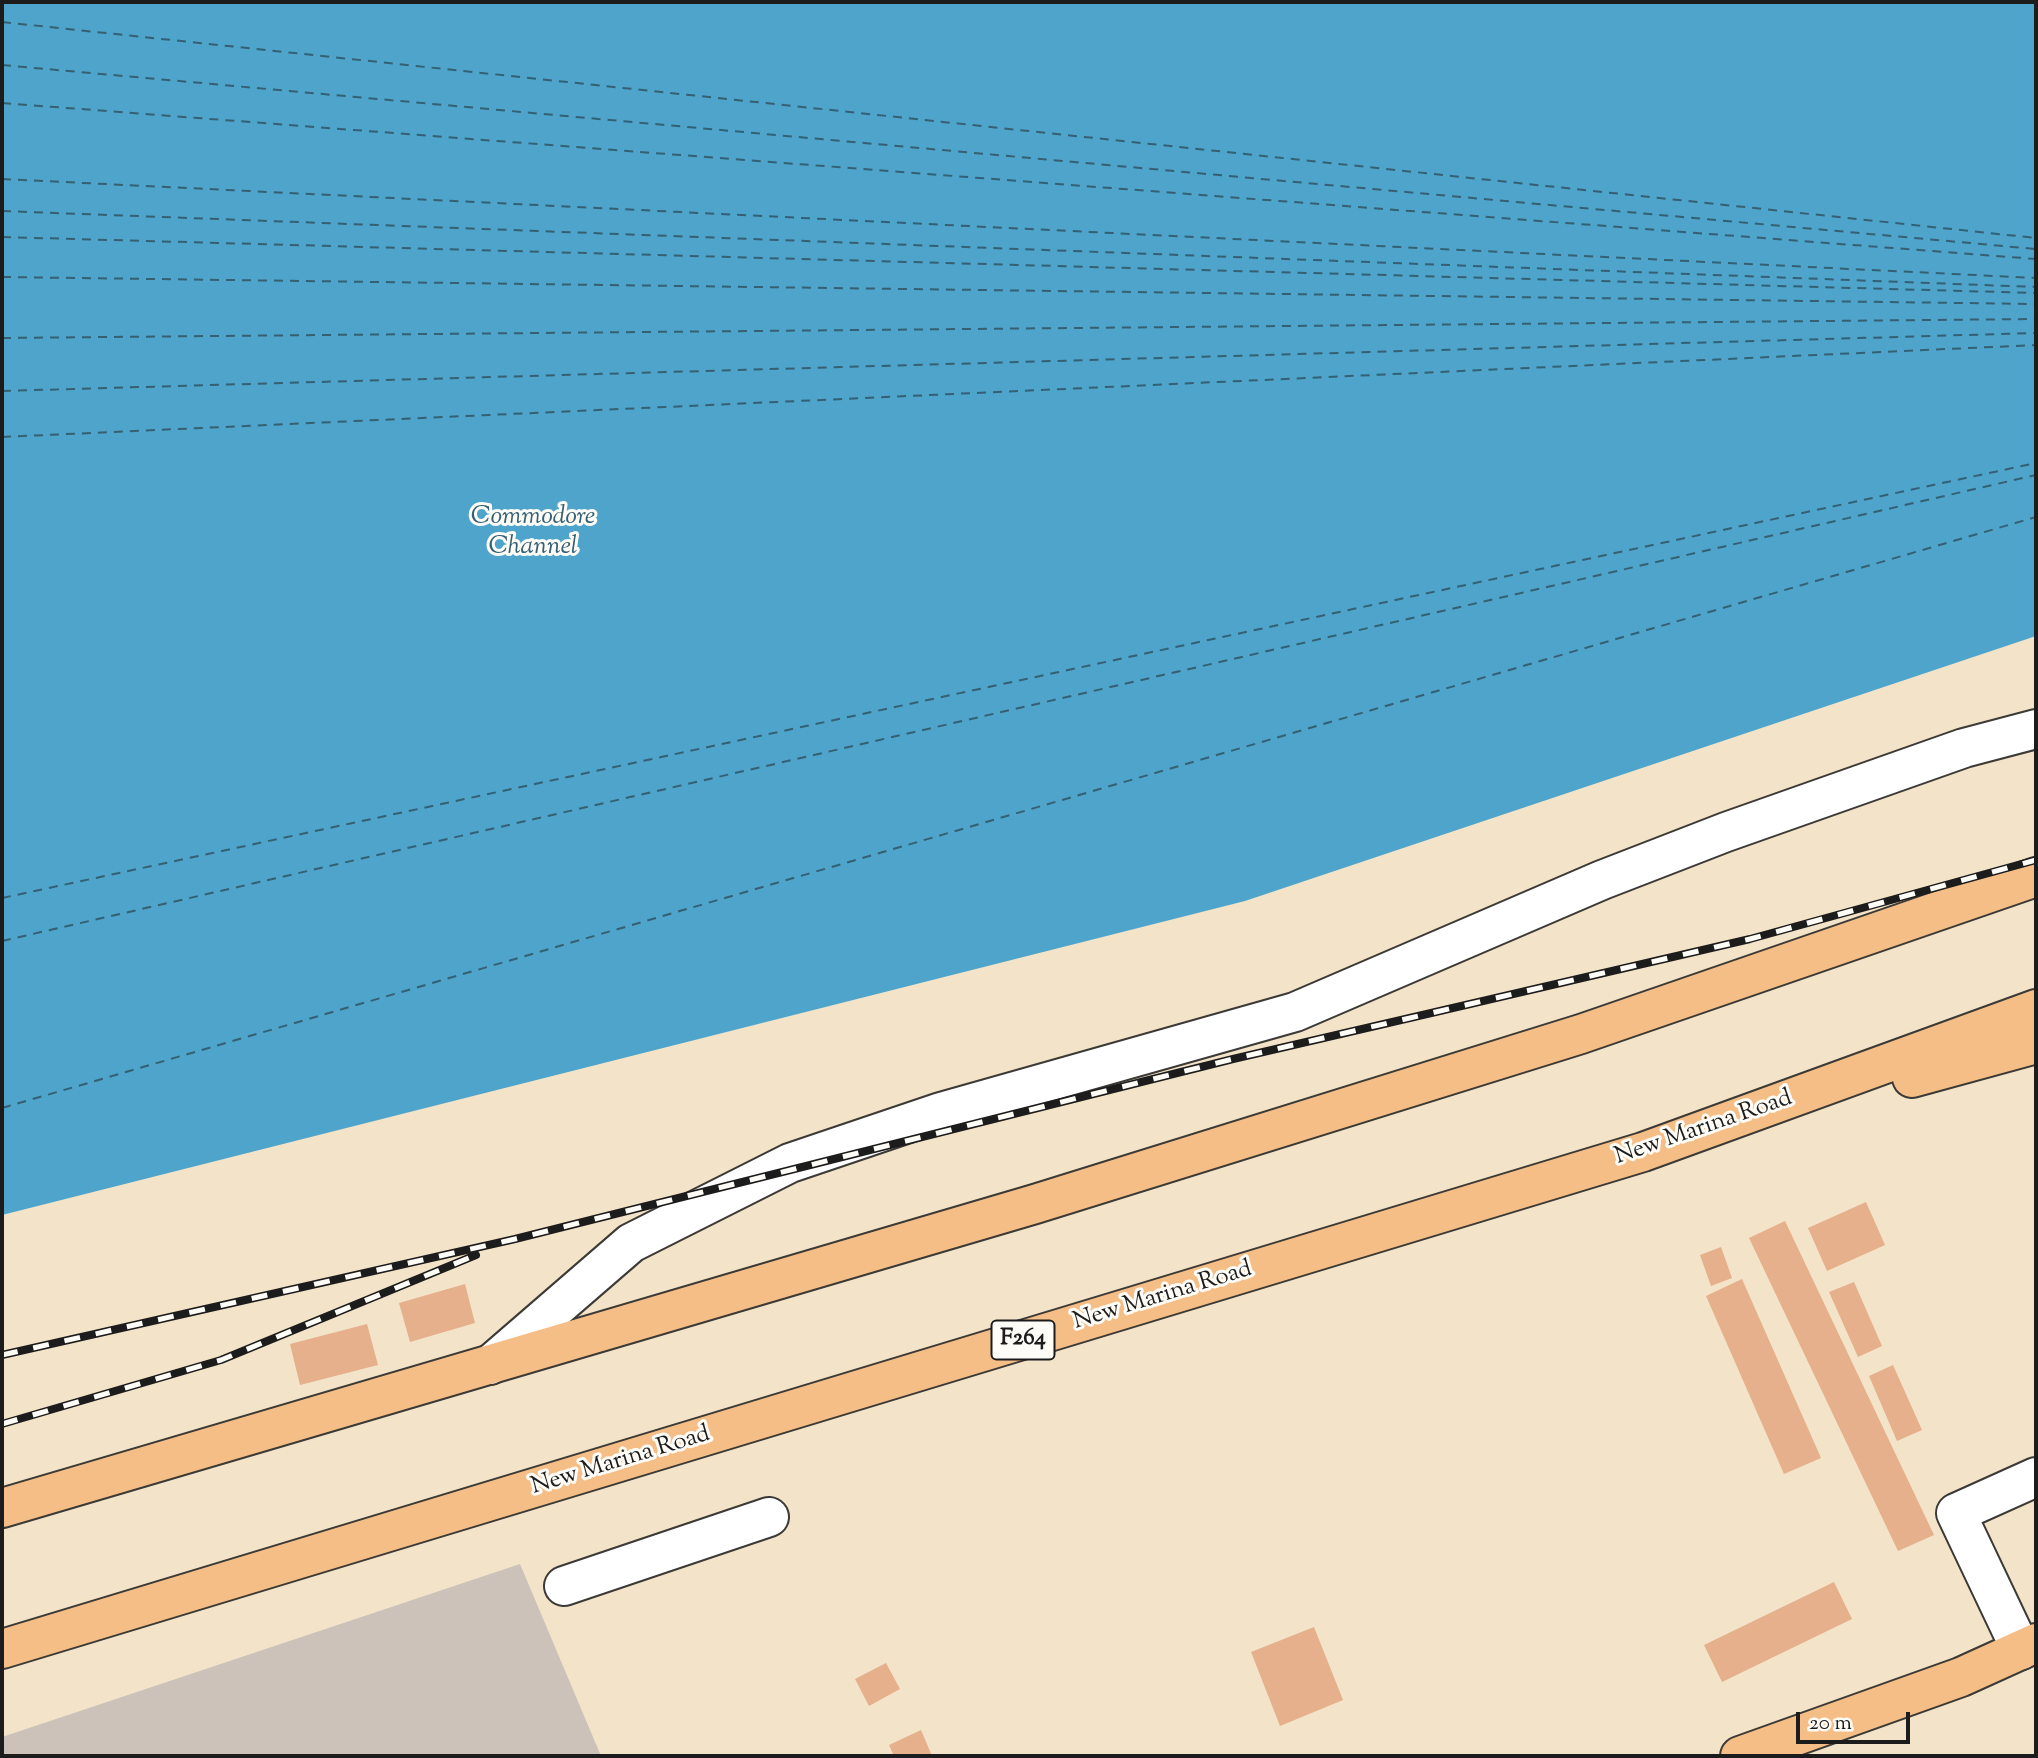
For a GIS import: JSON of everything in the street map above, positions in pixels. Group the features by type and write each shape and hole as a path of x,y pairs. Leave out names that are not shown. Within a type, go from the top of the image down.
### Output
{"main road":[{"path":"2,1508 1049,1200 1554,1042 2036,877"},
{"name":"New Marina Road","path":"2,1649 1643,1152 2036,1009"},
{"path":"1643,1152 2036,1044"},
{"path":"1740,1756 1961,1677 2029,1647"}],"lane":[{"path":"490,1365 631,1243 790,1163 953,1109 1294,1012 1602,880 1726,831 1964,748 2036,729"},
{"path":"2029,1647 1956,1513 2036,1477"},
{"path":"564,1587 769,1517"}],"shaded area":[{"path":"520,1564 601,1756 2,1756 2,1737"}],"water":[{"name":"Commodore Channel","path":"2,2 2036,2 2036,636 1245,901 2,1215"}],"building":[{"path":"1866,1202 1885,1245 1827,1271 1808,1228"},
{"path":"1785,1221 1934,1535 1898,1551 1749,1238"},
{"path":"1721,1247 1732,1278 1711,1286 1700,1255"},
{"path":"1742,1279 1821,1458 1784,1474 1706,1296"},
{"path":"1854,1282 1882,1346 1858,1357 1829,1292"},
{"path":"465,1284 475,1323 410,1342 399,1303"},
{"path":"367,1324 378,1365 300,1385 290,1344"},
{"path":"1893,1365 1922,1430 1897,1441 1869,1376"},
{"path":"1834,1582 1852,1619 1722,1682 1704,1645"},
{"path":"1314,1627 1343,1700 1280,1726 1251,1652"},
{"path":"886,1663 900,1689 869,1706 855,1679"},
{"path":"921,1730 932,1756 894,1756 889,1745"}],"ferry route":[{"path":"2,22 2036,238"},
{"path":"2,65 2036,249"},
{"path":"2,103 2036,259"},
{"path":"2,179 2036,278"},
{"path":"2,211 2036,287"},
{"path":"2,237 2036,293"},
{"path":"2,277 2036,304"},
{"path":"2,338 2036,319"},
{"path":"2,391 2036,333"},
{"path":"2,437 2036,345"},
{"path":"2,898 2036,463"},
{"path":"2,941 2036,475"},
{"path":"2,1108 2036,517"}],"railway":[{"path":"2,1355 515,1239 1233,1059 1750,939 2036,860"},
{"path":"2,1424 221,1360 476,1255"}]}
